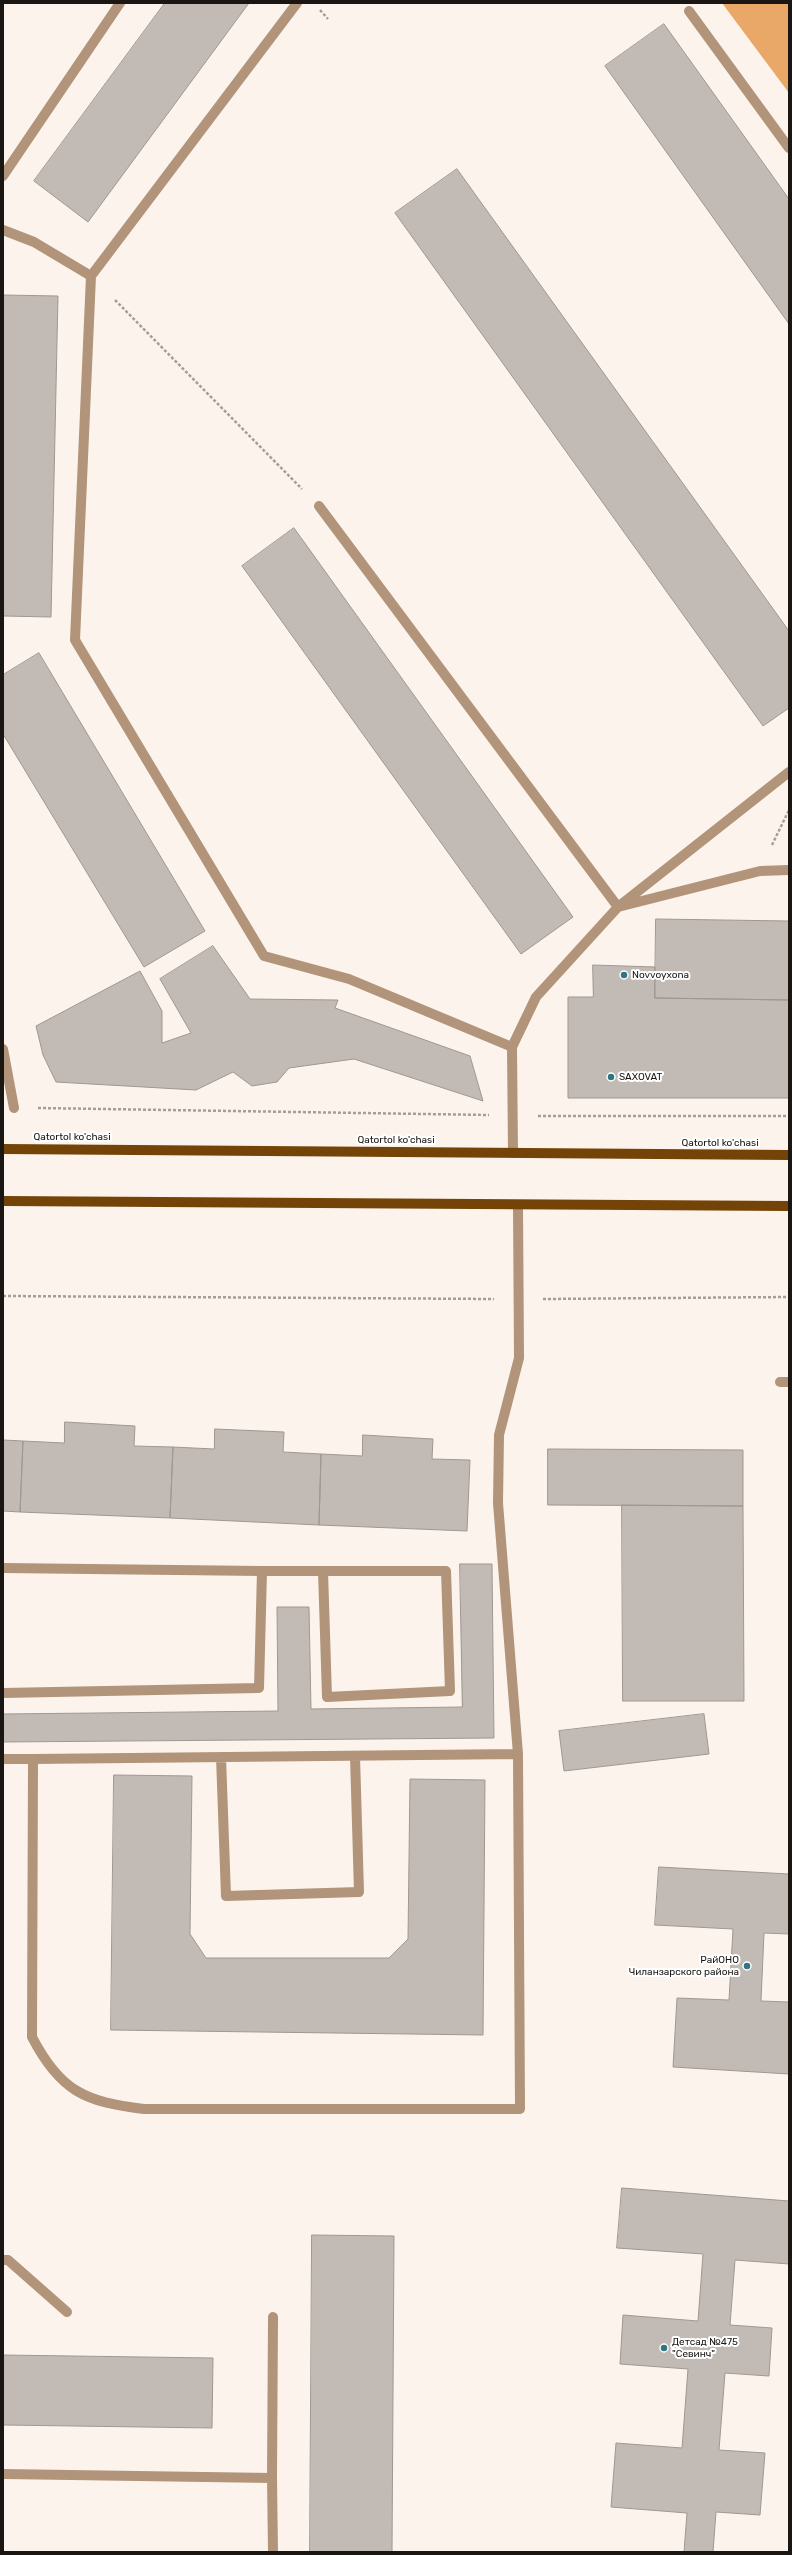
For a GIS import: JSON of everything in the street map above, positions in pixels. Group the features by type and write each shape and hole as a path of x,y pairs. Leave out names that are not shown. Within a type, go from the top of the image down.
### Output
{"main road":[{"name":"Qatortol ko'chasi","path":"3,1149 789,1155"},
{"path":"3,1201 789,1206"}],"lane":[{"path":"3,176 120,3"},
{"path":"297,3 91,276 75,640 264,956 349,979 512,1047"},
{"path":"689,11 789,148"},
{"path":"3,230 34,242 91,276"},
{"path":"319,506 618,907"},
{"path":"513,1153 512,1047 536,997 618,907 789,772"},
{"path":"618,907 760,871 789,870"},
{"path":"3,1049 14,1108"},
{"path":"33,1759 32,2037 45,2062 62,2082 88,2097 114,2106 144,2109 520,2109 518,1754 498,1503 499,1435 518,1358 518,1205"},
{"path":"3,1568 262,1571 323,1571 446,1571 450,1691 327,1697 323,1571"},
{"path":"3,1693 259,1688 262,1571"},
{"path":"3,1759 518,1754"},
{"path":"221,1757 226,1896 359,1892 355,1756"},
{"path":"3,2260 8,2260 67,2312"},
{"path":"273,2317 273,2552"},
{"path":"3,2474 272,2478"}],"path":[{"path":"91,276 319,506"},
{"path":"760,871 789,810"},
{"path":"14,1108 513,1116 789,1116"},
{"path":"3,1296 518,1300 789,1297"}],"shaded area":[{"path":"722,3 789,3 789,93"}],"building":[{"path":"165,3 249,3 88,222 34,181"},
{"path":"664,24 789,199 789,324 605,66"},
{"path":"457,169 789,631 789,708 763,726 395,213"},
{"path":"3,295 58,296 51,617 3,616"},
{"path":"294,528 573,917 521,954 242,566"},
{"path":"39,653 205,931 144,967 3,734 3,675"},
{"path":"656,919 789,921 789,1000 655,998"},
{"path":"213,946 250,999 338,1000 335,1008 470,1056 483,1101 354,1059 289,1068 277,1082 252,1086 233,1072 196,1090 56,1082 43,1055 36,1026 140,971 162,1011 162,1043 191,1033 160,979"},
{"path":"593,965 655,967 655,998 789,1000 789,1098 568,1098 568,997 593,997"},
{"path":"65,1422 135,1426 134,1446 173,1447 170,1518 20,1512 23,1441 64,1443"},
{"path":"215,1429 284,1432 283,1452 321,1454 319,1525 170,1518 173,1447 214,1449"},
{"path":"363,1435 433,1439 432,1459 470,1460 467,1531 319,1525 321,1454 362,1456"},
{"path":"3,1440 23,1441 20,1512 3,1511"},
{"path":"548,1449 743,1450 743,1506 548,1505"},
{"path":"622,1505 743,1506 744,1701 623,1701"},
{"path":"460,1564 492,1564 494,1738 3,1742 3,1714 278,1711 277,1607 309,1607 311,1709 462,1707"},
{"path":"704,1714 709,1754 564,1771 559,1731"},
{"path":"114,1775 192,1776 190,1934 206,1958 389,1958 408,1939 410,1779 485,1780 483,2035 111,2030"},
{"name":"РайОНО Чиланзарского района","path":"659,1867 789,1874 789,1934 764,1933 761,2001 789,2002 789,2074 673,2067 677,1998 729,2000 733,1929 655,1925"},
{"path":"622,2188 789,2201 789,2264 735,2260 730,2325 772,2328 769,2376 725,2373 719,2450 765,2453 760,2515 716,2512 713,2552 684,2552 687,2513 611,2507 616,2443 682,2448 688,2369 620,2364 623,2315 698,2321 703,2254 617,2248"},
{"path":"312,2235 394,2236 392,2552 310,2552"},
{"path":"3,2355 213,2358 212,2428 3,2425"}],"place":[{"name":"Novvoyxona","path":"624,975"},
{"name":"SAXOVAT","path":"611,1077"},
{"name":"РайОНО Чиланзарского района","path":"747,1966"},
{"name":"Детсад №475 \"Севинч\"","path":"664,2348"}]}
